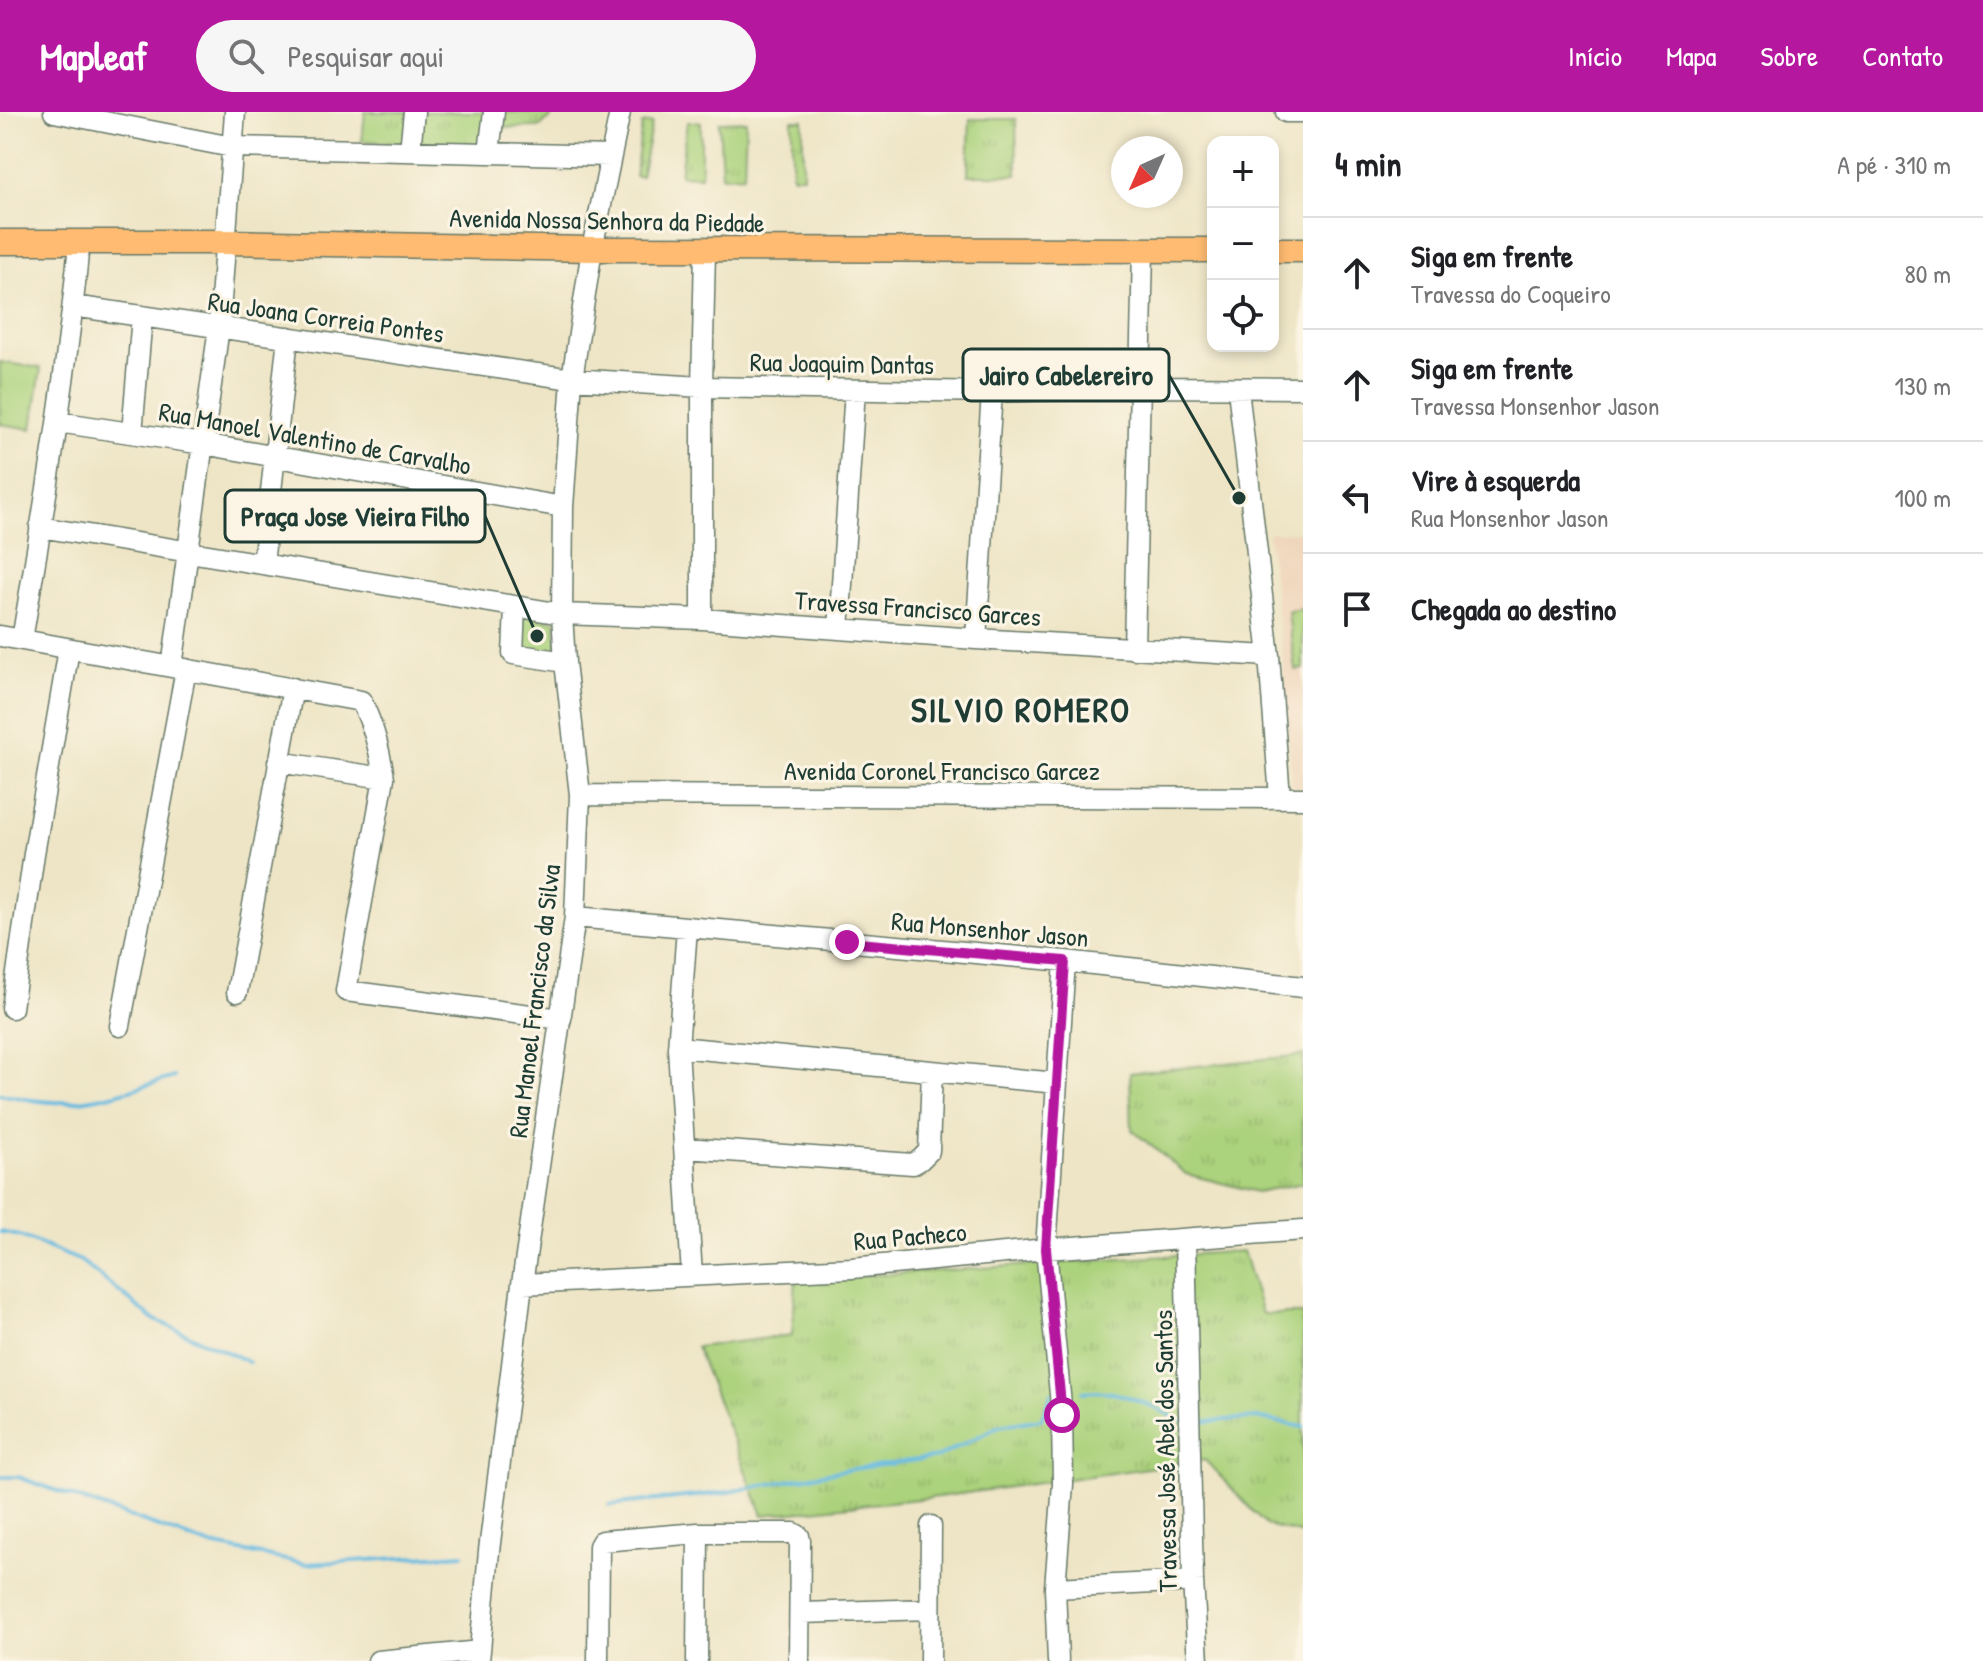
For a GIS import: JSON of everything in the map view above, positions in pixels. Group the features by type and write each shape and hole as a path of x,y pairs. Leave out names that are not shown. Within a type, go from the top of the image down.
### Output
{"main road":[{"name":"Avenida Nossa Senhora da Piedade","path":"0,242 225,242 705,250 1207,250"},
{"path":"1279,250 1303,250"}],"street":[{"path":"54,112 232,147 610,156"},
{"path":"410,150 414,112"},
{"path":"489,152 494,112"},
{"name":"Rua Manoel Francisco da Silva","path":"480,1656 489,1551 522,1284 575,917 580,795 562,614 563,507 572,379 592,249 620,112"},
{"path":"1286,112 1303,112"},
{"path":"120,1026 179,668 187,552 219,327 232,147 231,116"},
{"path":"22,640 58,422 79,243"},
{"path":"702,619 705,250"},
{"path":"1134,649 1143,250"},
{"name":"Rua Joana Correia Pontes","path":"73,306 572,379"},
{"path":"132,433 142,316"},
{"path":"263,564 288,337"},
{"name":"Rua Joaquim Dantas","path":"572,379 702,387 992,392 1141,387 1303,388"},
{"path":"1238,389 1269,656 1280,797"},
{"path":"839,629 855,390"},
{"path":"976,639 992,392"},
{"name":"Rua Manoel Valentino de Carvalho","path":"58,422 563,507"},
{"name":"Travessa Francisco Garces","path":"40,527 562,614 702,619 1269,656"},
{"path":"515,607 513,654 565,662"},
{"path":"0,636 361,701 379,748 384,778 346,991 561,1019"},
{"path":"12,1008 34,854 69,649"},
{"path":"237,992 293,688"},
{"path":"278,762 384,778"},
{"name":"Avenida Coronel Francisco Garcez","path":"580,795 1303,798"},
{"name":"Rua Monsenhor Jason","path":"575,917 1065,961 1303,987"},
{"path":"687,928 678,1047 692,1276"},
{"path":"1058,1661 1055,1588 1063,1484 1062,1415 1046,1249 1065,961"},
{"path":"678,1047 1057,1083"},
{"path":"685,1148 913,1164 929,1151 932,1071"},
{"name":"Rua Pacheco","path":"522,1284 852,1268 1046,1249 1303,1230"},
{"name":"Travessa José Abel dos Santos","path":"1185,1239 1193,1581 1198,1661"},
{"path":"930,1661 931,1526"},
{"path":"697,1661 698,1533"},
{"path":"598,1661 599,1546 604,1540 698,1533 794,1533 799,1536 799,1661"},
{"path":"1055,1588 1193,1581"},
{"path":"801,1613 930,1609"},
{"path":"378,1661 480,1656"}],"shaded area":[{"path":"1303,532 1303,787 1293,787 1268,533"}],"green space":[{"path":"365,112 552,112 551,118 539,127 487,128 486,147 362,141"},
{"path":"970,119 1016,119 1017,175 968,175"},
{"path":"792,120 803,120 803,176 792,176"},
{"path":"746,121 744,175 722,176 719,122"},
{"path":"687,122 701,122 701,176 680,175"},
{"path":"652,123 641,176 635,176 642,124"},
{"path":"0,362 41,368 32,429 0,424"},
{"path":"1303,609 1303,669 1295,670 1288,611"},
{"path":"518,614 556,621 557,657 517,650"},
{"path":"1303,1055 1303,1183 1257,1192 1186,1174 1132,1130 1130,1073"},
{"path":"1243,1251 1262,1314 1303,1314 1303,1534 1266,1525 1205,1460 938,1497 763,1515 696,1347 792,1335 796,1280"}],"waterway":[{"path":"0,1094 47,1102 90,1100 174,1077"},
{"path":"0,1232 20,1236 81,1261 153,1319 249,1362"},
{"path":"1083,1392 1122,1395 1182,1421"},
{"path":"609,1505 723,1493 839,1471 938,1457 999,1426 1041,1419 1052,1393"},
{"path":"1194,1422 1257,1418 1303,1427"},
{"path":"0,1477 18,1477 206,1544 306,1564 463,1554"}],"place":[{"name":"Jairo Cabelereiro","path":"1239,498"},
{"name":"Praça Jose Vieira Filho","path":"537,636"}],"district":[{"name":"SILVIO ROMERO","path":"1021,710"}],"route":[{"path":"847,942 1065,961 1046,1249 1062,1415"}]}
